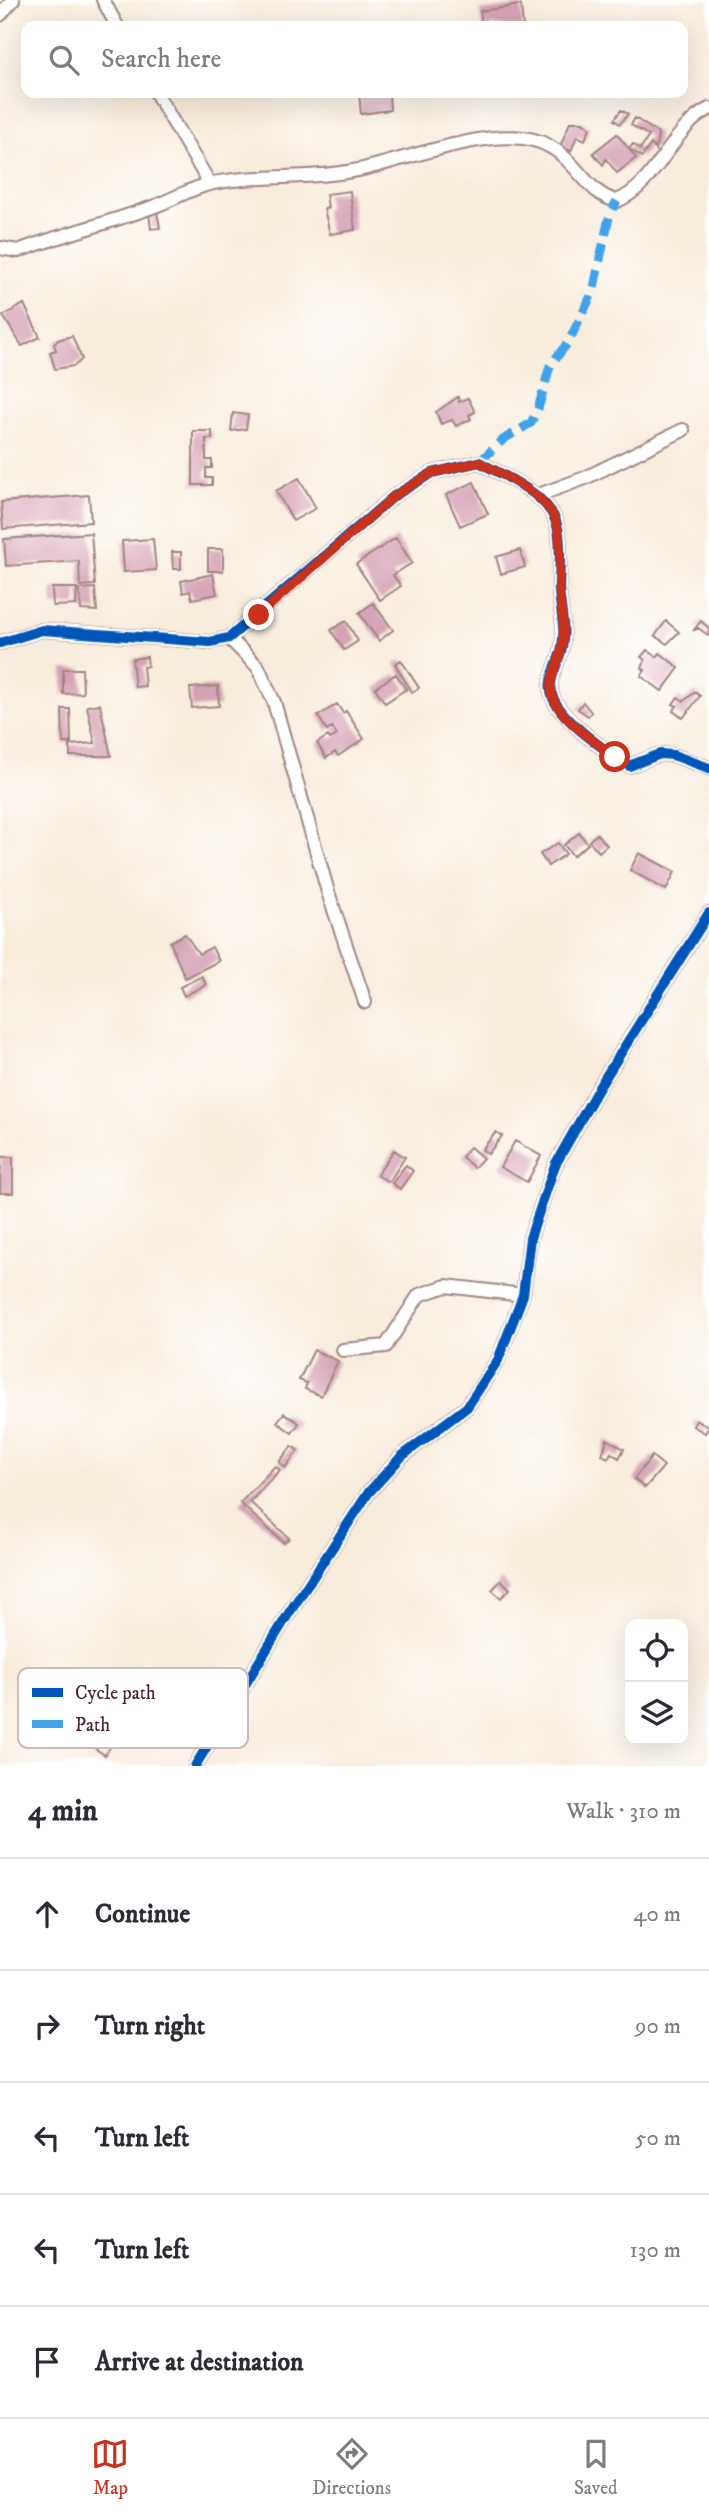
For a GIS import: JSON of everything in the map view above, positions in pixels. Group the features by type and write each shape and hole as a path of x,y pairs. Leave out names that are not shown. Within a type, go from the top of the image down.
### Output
{"street":[{"path":"0,15 13,0"},
{"path":"103,0 114,21"},
{"path":"159,98 210,184"},
{"path":"0,248 18,251 210,184 317,176 366,169 411,155 475,142 521,138 547,142 568,158 597,191 617,201 625,198 648,175 688,127 709,108"},
{"path":"536,496 584,478 683,430"},
{"path":"0,643 42,629 210,642 229,638 394,496 432,473 479,462 536,496 555,519 560,547 560,606 565,632 559,665 550,680 553,697 585,732 629,766 660,754 673,755 709,768"},
{"path":"229,638 258,667 274,702 328,892 365,1002"},
{"path":"248,1680 369,1492 402,1456 467,1407 498,1360 523,1295 530,1238 555,1165 598,1089 709,913"},
{"path":"343,1350 386,1346 419,1295 446,1286 523,1295"},
{"path":"195,1766 206,1748"}],"building":[{"path":"521,5 523,21 481,21 480,11"},
{"path":"359,98 389,98 390,110 361,114"},
{"path":"621,110 628,114 620,124 614,120"},
{"path":"635,118 658,133 656,150 651,144 642,157 629,149 633,144 640,149 649,136 631,125"},
{"path":"570,122 583,122 590,128 585,140 577,136 571,151 560,147"},
{"path":"617,134 636,158 617,173 606,159 603,165 593,153"},
{"path":"350,191 355,230 330,234 324,209 328,208 326,194"},
{"path":"157,212 160,228 151,229 149,214"},
{"path":"24,304 40,337 22,346 3,316"},
{"path":"72,336 82,359 74,366 55,369 50,352 56,350 54,344"},
{"path":"458,397 459,402 468,398 475,412 469,415 471,419 456,426 452,420 441,424 436,412"},
{"path":"233,413 248,415 246,429 231,431"},
{"path":"193,431 212,431 212,439 206,439 206,460 212,460 212,468 206,468 206,478 212,478 212,485 193,485"},
{"path":"299,478 316,508 293,521 276,491"},
{"path":"474,482 488,514 460,526 446,495"},
{"path":"89,495 91,522 3,529 1,502"},
{"path":"91,533 95,585 80,586 79,561 6,566 4,539"},
{"path":"396,538 412,563 393,575 401,586 380,600 356,564"},
{"path":"153,539 156,570 124,572 122,541"},
{"path":"208,549 223,549 223,571 208,571"},
{"path":"520,550 525,567 501,574 496,557"},
{"path":"172,552 181,552 181,569 173,569"},
{"path":"213,574 217,594 192,599 190,591 183,593 181,581"},
{"path":"52,588 77,588 76,605 53,606"},
{"path":"95,588 97,611 81,610 79,589"},
{"path":"373,603 393,630 379,641 359,613"},
{"path":"346,621 358,641 344,650 331,630"},
{"path":"666,621 679,632 667,644 655,636"},
{"path":"701,621 709,628 708,635 698,628 693,631"},
{"path":"647,650 657,657 660,653 679,668 662,691 641,676 645,670 642,668 645,660 641,657"},
{"path":"147,657 148,666 143,667 145,686 135,687 132,659"},
{"path":"401,660 419,688 412,692 395,664"},
{"path":"63,669 82,669 83,693 63,694"},
{"path":"396,674 406,689 385,703 375,688"},
{"path":"218,686 219,706 192,708 190,688"},
{"path":"695,692 700,696 683,718 673,711 677,706 673,704 678,697 684,701"},
{"path":"583,702 591,712 588,716 578,709"},
{"path":"100,704 111,756 70,756 70,745 95,743 87,706"},
{"path":"337,704 343,713 346,711 364,739 338,756 335,752 326,758 317,743 328,736 330,739 337,735 332,727 327,731 318,716"},
{"path":"62,709 70,709 71,743 63,743"},
{"path":"579,833 588,844 573,856 564,845"},
{"path":"597,834 607,845 599,852 589,841"},
{"path":"558,843 566,854 548,866 540,854"},
{"path":"639,853 675,872 666,890 630,870"},
{"path":"185,934 199,954 212,947 219,961 185,978 170,942"},
{"path":"202,976 206,985 184,996 180,987"},
{"path":"496,1132 502,1136 488,1154 482,1149"},
{"path":"515,1141 541,1156 527,1182 500,1167"},
{"path":"470,1147 483,1158 474,1168 462,1157"},
{"path":"394,1150 405,1157 389,1182 377,1175"},
{"path":"1,1157 13,1157 13,1193 0,1193"},
{"path":"406,1165 413,1171 400,1189 392,1183"},
{"path":"314,1350 338,1361 321,1396 305,1389 307,1383 299,1380"},
{"path":"284,1413 299,1423 292,1433 277,1422"},
{"path":"696,1420 709,1427 705,1433 693,1426"},
{"path":"607,1439 624,1449 619,1458 611,1453 608,1458 602,1455"},
{"path":"292,1446 298,1451 285,1468 279,1462"},
{"path":"652,1456 664,1466 645,1488 634,1479"},
{"path":"275,1466 280,1470 250,1502 289,1538 284,1543 240,1503"},
{"path":"501,1580 510,1589 501,1598 492,1590"},
{"path":"94,1748 110,1748 105,1755"}],"marked path":[{"path":"479,462 504,439 531,423 538,409 550,366 569,341 593,292 610,213 617,201"}],"cycle path":[{"path":"0,643 42,630 210,642 229,638 394,496 432,473 479,462 526,488 547,506 554,517 560,552 559,589 563,640 553,672 551,692 566,717 587,736 629,766 660,754 673,755 709,768"},
{"path":"248,1680 369,1492 402,1456 467,1407 498,1360 523,1295 530,1238 555,1165 598,1089 709,913"},
{"path":"195,1766 206,1748"}],"route":[{"path":"259,615 394,496 432,473 479,462 536,496 550,509 555,519 560,547 560,606 565,632 559,665 550,680 553,697 564,713 615,757"}]}
